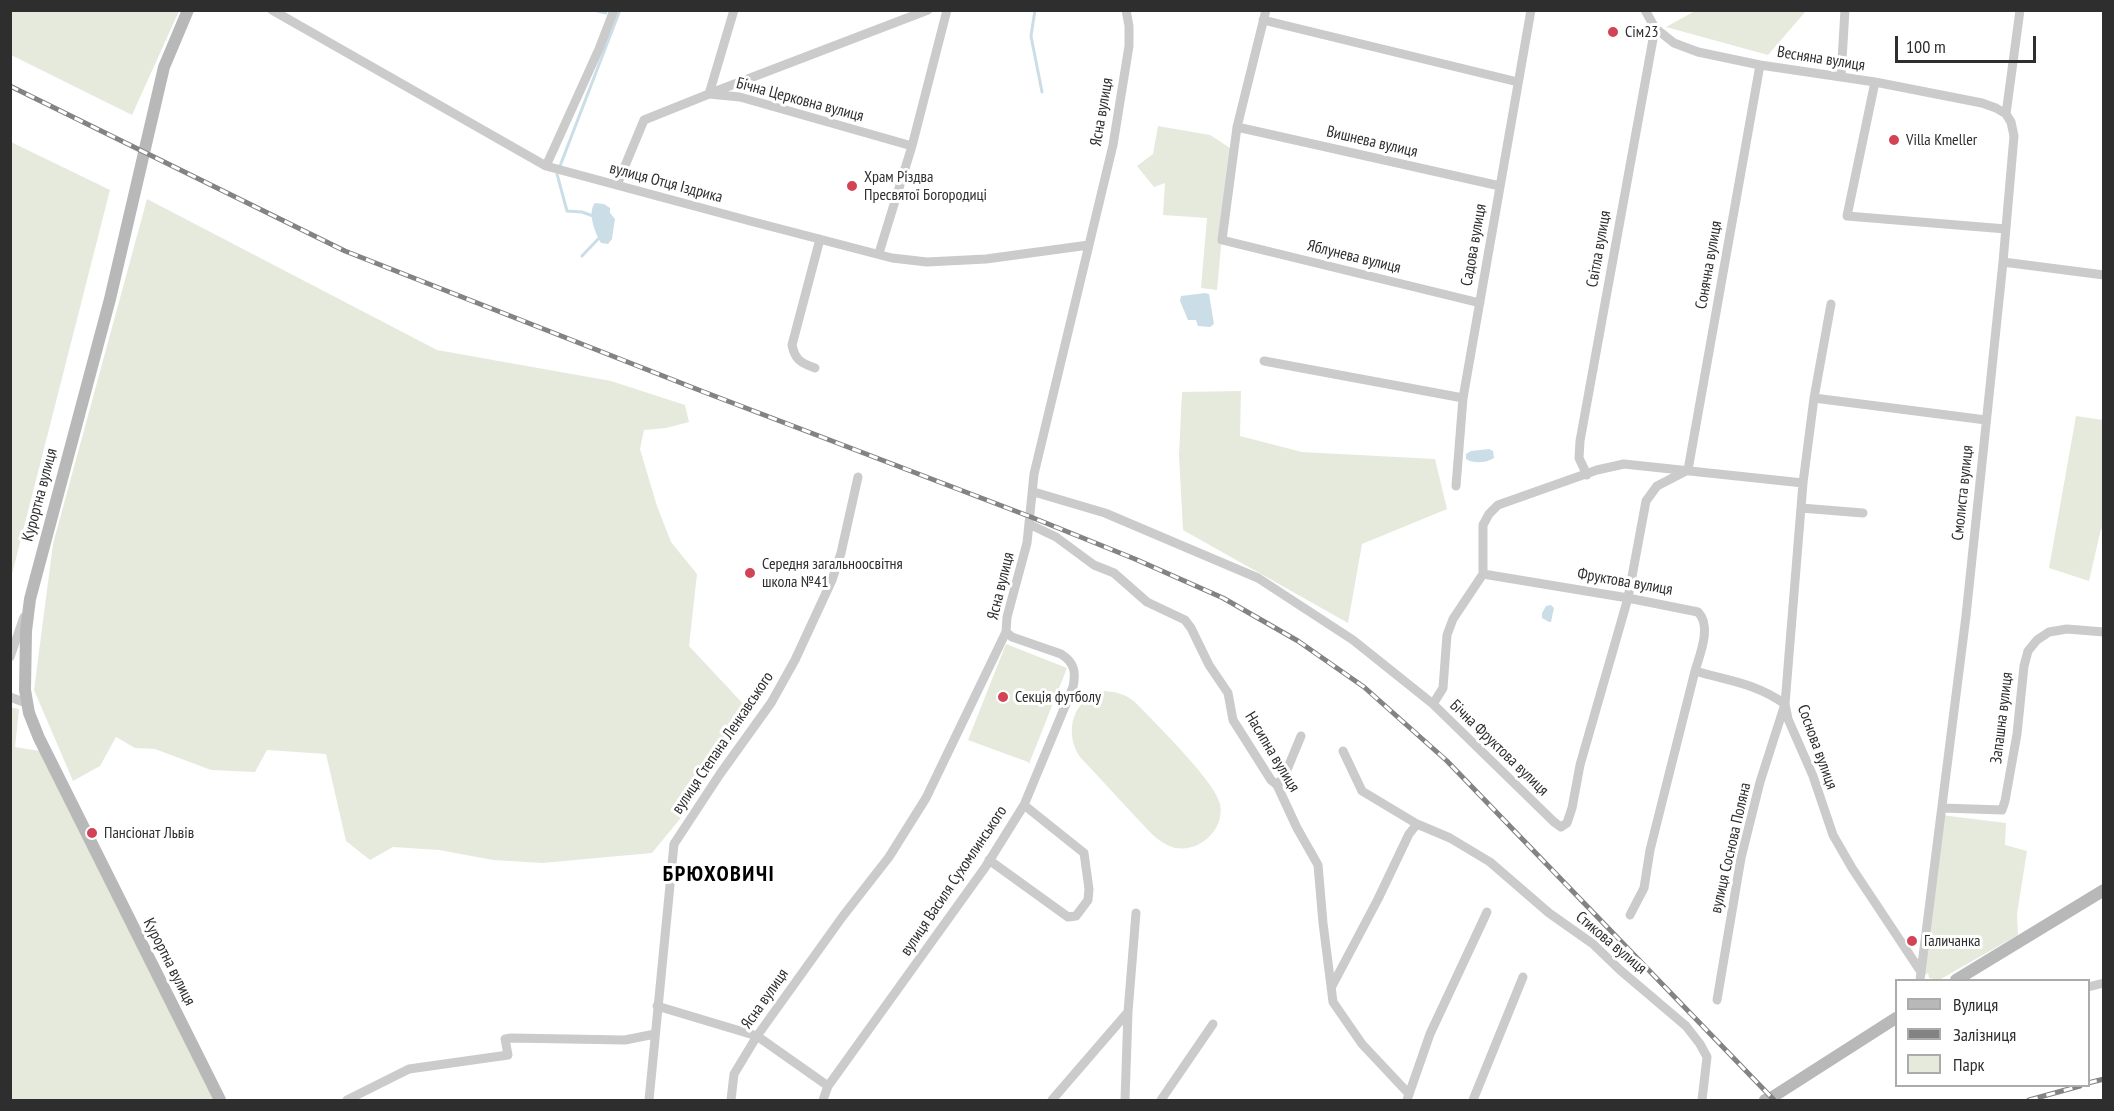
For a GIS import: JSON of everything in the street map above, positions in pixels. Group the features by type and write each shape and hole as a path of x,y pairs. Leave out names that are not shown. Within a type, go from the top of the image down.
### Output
{"main road":[{"name":"Курортна вулиця","path":"188,10 164,67 110,299 30,599 24,677 26,703 39,738 220,1101"},
{"path":"1959,979 2103,890"},
{"path":"1765,1101 1895,1019"}],"street":[{"name":"вулиця Отця Іздрика","path":"272,10 546,166 892,258 927,262 986,259 1089,245"},
{"path":"546,166 599,49 614,10"},
{"path":"709,94 734,10"},
{"path":"709,94 928,10"},
{"path":"879,253 912,146 947,10"},
{"name":"Ясна вулиця","path":"730,1101 734,1074 757,1036 843,916 889,857 926,798 1006,633 1006,617 1030,525 1037,460 1113,145 1129,46 1126,10"},
{"name":"Садова вулиця","path":"1456,486 1464,398 1531,10"},
{"name":"Весняна вулиця","path":"1645,10 1655,28 1674,43 1698,52 1760,65 1875,82 1982,103 2006,114"},
{"path":"1841,77 1845,10"},
{"name":"Смолиста вулиця","path":"1920,976 1966,616 2003,262 2014,136 2011,122 2006,114 2020,10"},
{"path":"1238,127 1264,15 1518,82"},
{"name":"Світла вулиця","path":"1587,474 1579,458 1580,441 1655,28"},
{"name":"Сонячна вулиця","path":"1688,470 1760,65"},
{"path":"1875,82 1847,216 2006,229"},
{"name":"Бічна Церковна вулиця","path":"617,185 644,120 709,94 740,97 912,146"},
{"name":"Вишнева вулиця","path":"1238,127 1500,186"},
{"name":"Яблунева вулиця","path":"1238,127 1222,240 1480,303"},
{"path":"815,368 802,363 795,356 792,345 820,238"},
{"path":"2003,262 2103,275"},
{"name":"Соснова вулиця","path":"1831,304 1814,398 1803,483 1785,705 1788,719 1813,776 1833,835 1920,976"},
{"path":"1264,361 1464,398"},
{"path":"1814,398 1986,420"},
{"path":"1484,574 1483,525 1493,509 1498,505 1597,470 1624,464 1803,483"},
{"name":"Бічна Фруктова вулиця","path":"1484,574 1453,619 1447,635 1443,688 1433,704 1561,827 1567,823 1572,808 1580,765 1628,597 1646,501 1656,486 1688,470"},
{"name":"вулиця Степана Ленкавського","path":"649,1101 674,844 771,703 799,652 832,580 841,553 858,477"},
{"path":"1034,492 1105,513 1258,578 1353,640 1433,704"},
{"path":"1801,508 1863,513"},
{"name":"Насипна вулиця","path":"1030,525 1056,537 1094,565 1114,573 1147,602 1185,620 1191,628 1209,665 1228,693 1233,720 1271,780 1277,785 1297,828 1318,865 1333,1002 1362,1044 1408,1097"},
{"name":"Фруктова вулиця","path":"1484,574 1685,608 1698,612 1704,618 1706,625 1650,850 1644,888 1630,915"},
{"path":"10,657 30,599"},
{"name":"Запашна вулиця","path":"1942,808 2002,810 2006,801 2028,651 2037,640 2049,632 2067,629 2103,632"},
{"name":"вулиця Василя Сухомлинського","path":"824,1101 828,1086 989,860 1024,805 1073,687 1076,675 1072,664 1061,654 1006,633"},
{"path":"1695,671 1744,683 1768,692 1785,705"},
{"path":"10,697 26,703"},
{"name":"вулиця Соснова Поляна","path":"1717,1000 1741,858 1760,782 1785,705"},
{"path":"1277,785 1284,777 1301,736"},
{"name":"Стикова вулиця","path":"1342,751 1362,791 1417,824 1450,838 1490,862 1549,914 1593,944 1686,1026 1701,1044 1707,1057 1702,1101"},
{"path":"989,860 1068,916 1076,916 1088,900 1089,889 1084,853 1024,805"},
{"path":"1331,988 1409,834 1417,824"},
{"path":"1408,1097 1430,1034 1487,912"},
{"path":"1125,1101 1128,1012 1136,913"},
{"path":"1473,1101 1523,977"},
{"path":"657,1006 757,1036 828,1086"},
{"path":"1052,1101 1128,1012"},
{"path":"1161,1101 1213,1024"},
{"path":"347,1101 409,1069 508,1055 505,1039 625,1040 655,1034"}],"green space":[{"path":"10,11 179,11 132,115 11,55"},
{"path":"1695,11 1806,11 1768,55 1666,27"},
{"path":"1158,126 1210,135 1230,148 1217,290 1201,288 1207,218 1163,215 1165,183 1154,187 1137,166 1153,154"},
{"path":"11,142 110,190 11,578"},
{"path":"147,199 437,350 611,381 685,405 689,422 666,428 644,430 640,449 657,506 671,542 697,574 689,646 748,709 684,814 652,853 542,863 493,860 439,850 393,847 370,860 346,841 326,754 267,750 255,772 211,770 155,749 135,748 116,737 100,766 73,781 34,690 53,544"},
{"path":"1241,391 1240,436 1302,452 1435,459 1447,509 1362,544 1348,623 1183,530 1179,455 1182,392"},
{"path":"2076,416 2103,420 2103,529 2101,529 2089,581 2049,568"},
{"path":"1006,644 1067,668 1029,764 968,740"},
{"path":"1105,691 1121,694 1135,702 1183,752 1216,794 1220,804 1218,824 1205,840 1187,848 1177,848 1162,842 1080,757 1072,737 1074,717 1085,700"},
{"path":"10,707 19,709 15,747 40,751 214,1100 11,1100"},
{"path":"1941,815 2006,823 2005,845 2027,851 2017,914 2018,935 1941,979 1929,978 1928,973 1920,979"}],"water":[{"path":"595,203 604,204 610,208 610,213 615,219 612,239 608,244 601,243 594,228 592,212"},
{"path":"1209,294 1214,324 1210,327 1198,326 1196,320 1188,320 1180,301 1181,296"},
{"path":"1489,449 1493,451 1494,458 1491,460 1476,462 1466,459 1466,454 1471,451"},
{"path":"1551,605 1554,608 1551,622 1549,622 1542,618 1542,613 1546,606"}],"waterway":[{"path":"594,10 606,13"},
{"path":"560,166 620,10"},
{"path":"1035,10 1031,36 1042,92"},
{"path":"557,174 567,211 582,212 593,216"},
{"path":"582,256 600,237"}],"railway":[{"path":"10,86 345,251 1135,559 1223,598 1298,641 1364,687 1447,761 1774,1100"},
{"path":"2090,1082 2104,1079"},
{"path":"2029,1100 2076,1087"}],"place":[{"name":"Сім23","path":"1613,32"},
{"name":"Villa Kmeller","path":"1894,140"},
{"name":"Храм Різдва Пресвятої Богородиці","path":"852,186"},
{"name":"Середня загальноосвітня школа №41","path":"750,573"},
{"name":"Секція футболу","path":"1003,697"},
{"name":"Пансіонат Львів","path":"92,833"},
{"name":"Галичанка","path":"1912,941"}],"district":[{"name":"БРЮХОВИЧІ","path":"719,875"}]}
